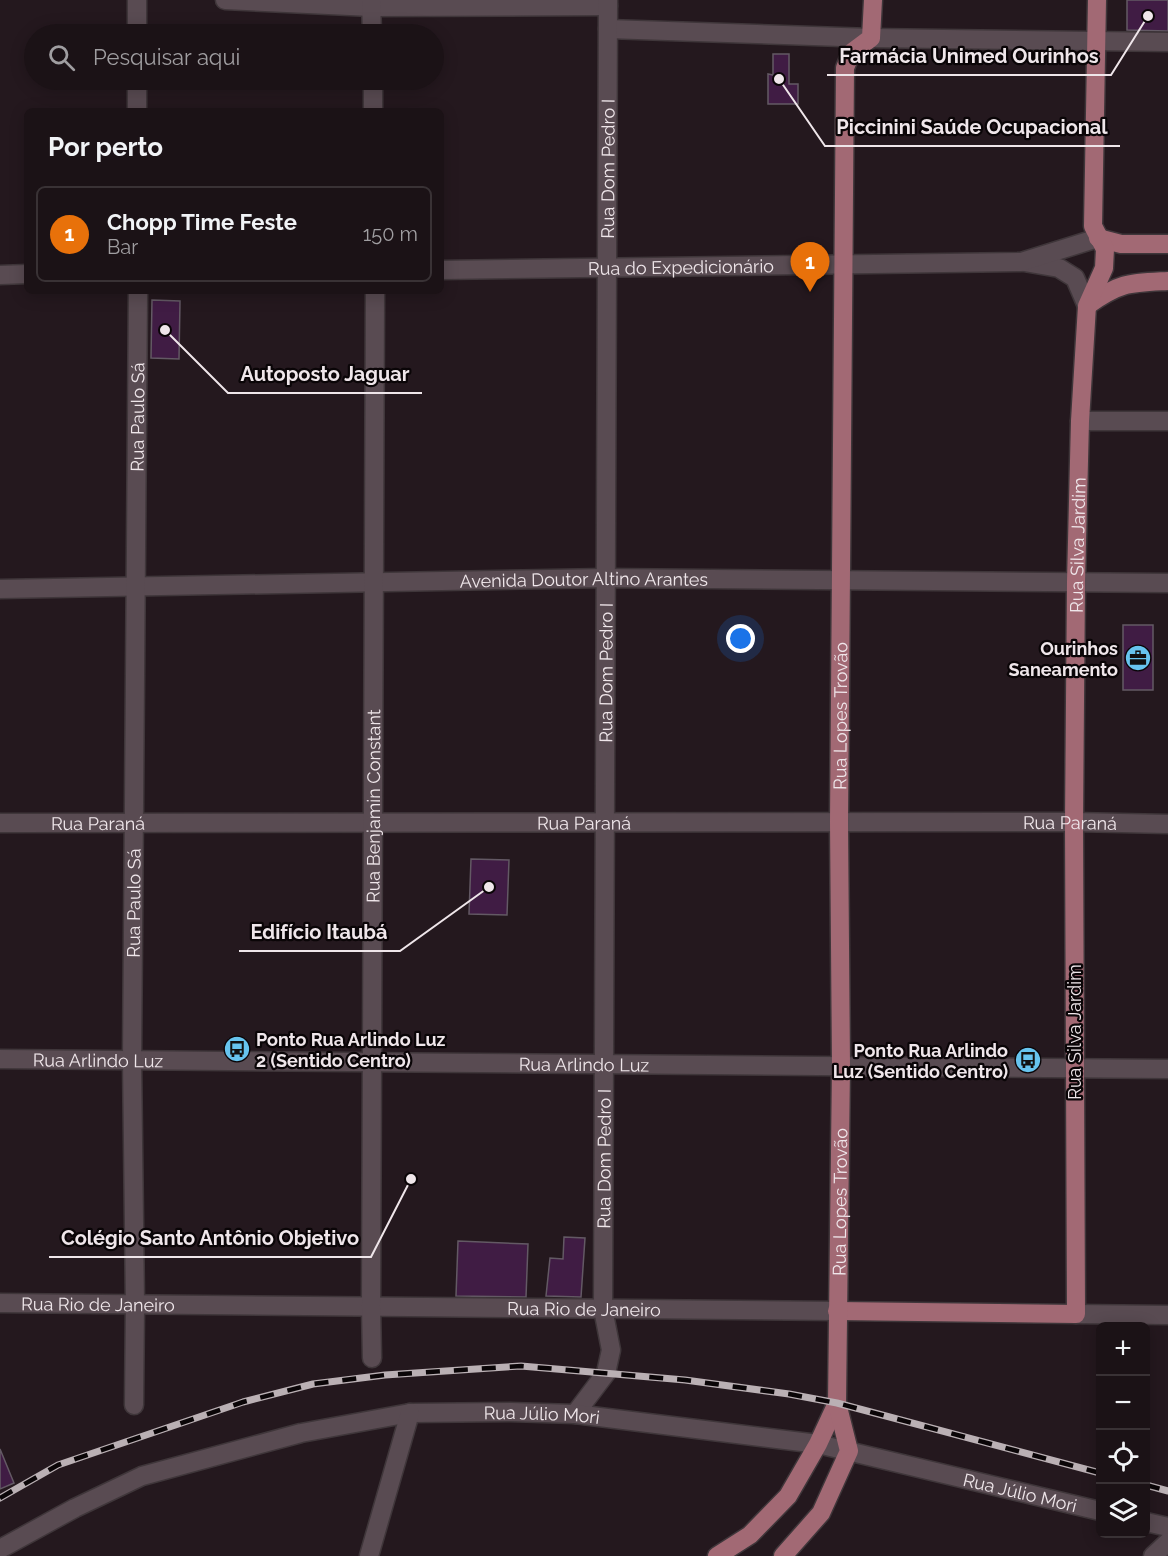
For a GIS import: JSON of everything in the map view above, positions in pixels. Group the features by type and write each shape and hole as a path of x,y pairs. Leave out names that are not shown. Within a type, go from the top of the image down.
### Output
{"main road":[{"path":"872,38 873,0"},
{"name":"Rua Silva Jardim","path":"1076,1314 1074,822 1080,421 1087,306 1104,268 1105,249 1093,226 1097,0"},
{"name":"Rua Lopes Trovão","path":"837,1403 841,1066 839,822 845,68 851,53 872,38"},
{"name":"Rua do Expedicionário","path":"1098,238 1121,244 1168,244"},
{"path":"1087,306 1111,290 1129,283 1168,281"},
{"name":"Rua Rio de Janeiro","path":"837,1311 1076,1314"},
{"path":"717,1556 750,1535 788,1496 818,1444 837,1403"},
{"path":"783,1556 820,1513 849,1451 837,1403"}],"street":[{"path":"137,0 137,24"},
{"path":"225,0 371,3 608,3"},
{"path":"371,3 372,24"},
{"name":"Rua Dom Pedro I","path":"574,1414 606,1373 611,1350 603,1309 608,3"},
{"path":"608,29 872,38 1168,42"},
{"path":"137,90 137,108"},
{"path":"372,90 373,108"},
{"name":"Rua do Expedicionário","path":"444,270 1021,262 1098,238"},
{"path":"1021,262 1059,268 1075,278 1087,306"},
{"path":"0,275 24,274"},
{"name":"Rua Paulo Sá","path":"134,1405 132,1060 138,294"},
{"name":"Rua Benjamin Constant","path":"372,1358 375,294"},
{"path":"1080,421 1168,421"},
{"name":"Avenida Doutor Altino Arantes","path":"0,590 605,578 1168,583"},
{"name":"Rua Paraná","path":"0,823 1074,822 1168,824"},
{"name":"Rua Arlindo Luz","path":"0,1059 1168,1069"},
{"name":"Rua Rio de Janeiro","path":"0,1303 837,1311"},
{"name":"Rua Rio de Janeiro","path":"1076,1314 1168,1314"},
{"path":"369,1556 410,1413"},
{"name":"Rua Júlio Mori","path":"6,1550 75,1508 142,1476 301,1433 410,1413 574,1414 818,1444 1096,1510"},
{"path":"1150,1523 1168,1527"},
{"path":"1154,1556 1168,1542"}],"building":[{"path":"1127,0 1168,0 1168,31 1127,30"},
{"path":"773,54 789,54 789,84 798,84 798,104 768,104 768,74 773,75"},
{"path":"152,300 180,301 179,359 151,358"},
{"name":"Ourinhos Saneamento","path":"1123,625 1153,625 1153,690 1123,690"},
{"path":"471,859 509,860 507,915 469,914"},
{"path":"564,1237 585,1238 581,1297 546,1296 550,1258 563,1259"},
{"path":"458,1241 528,1244 526,1297 456,1296"},
{"path":"0,1449 14,1483 0,1489"}],"railway":[{"path":"0,1498 58,1465 243,1402 313,1384 385,1375 521,1366 685,1380 789,1394 837,1403 1096,1472"},
{"path":"1150,1486 1168,1491"}],"place":[{"name":"Farmácia Unimed Ourinhos","path":"1148,16"},
{"name":"Piccinini Saúde Ocupacional","path":"779,79"},
{"name":"Chopp Time Feste","path":"810,292"},
{"name":"Autoposto Jaguar","path":"165,330"},
{"name":"Ourinhos Saneamento","path":"1138,658"},
{"name":"Edifício Itaubá","path":"489,887"},
{"name":"Ponto Rua Arlindo Luz 2 (Sentido Centro)","path":"237,1049"},
{"name":"Ponto Rua Arlindo Luz (Sentido Centro)","path":"1028,1060"},
{"name":"Colégio Santo Antônio Objetivo","path":"411,1179"}]}
